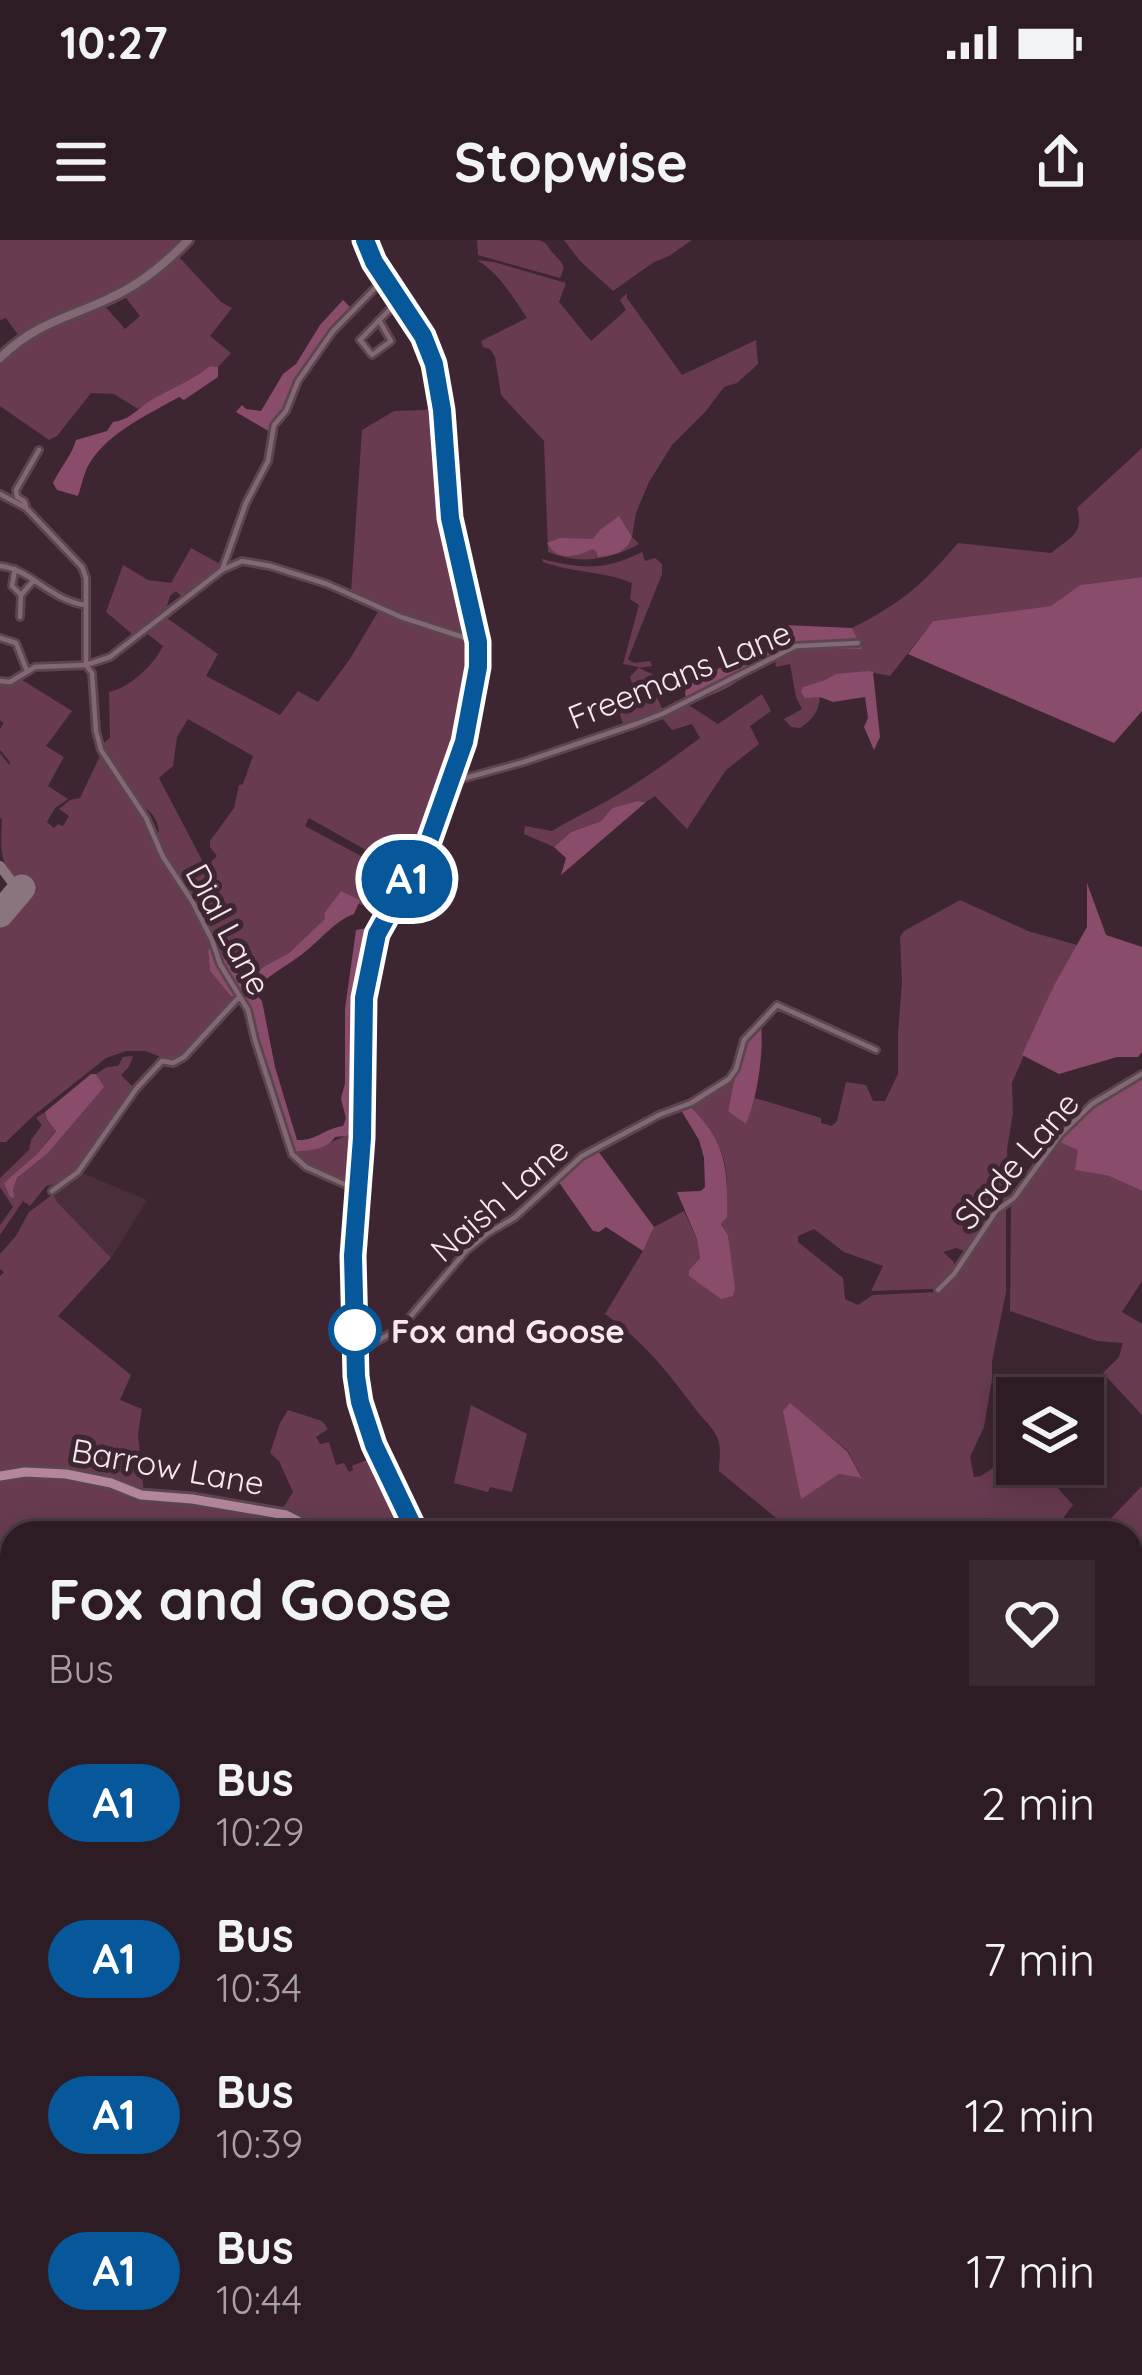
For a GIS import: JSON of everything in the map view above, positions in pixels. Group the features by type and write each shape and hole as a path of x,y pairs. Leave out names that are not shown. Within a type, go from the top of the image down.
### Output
{"highway":[{"path":"370,247 384,279 423,336 434,364 450,518 478,642 464,742 429,841 387,913 371,956 364,998 353,1256 358,1390 365,1422 411,1521"}],"main road":[{"name":"Barrow Lane","path":"0,1476 66,1474 111,1483 141,1496 192,1499 298,1521"}],"street":[{"path":"0,358 38,328 120,293 188,240"},
{"path":"223,570 246,503 268,461 274,425 286,411 298,381 333,331 384,279"},
{"path":"379,320 391,341 372,356 360,340 379,320 399,300"},
{"path":"26,508 16,490 39,450"},
{"name":"Dial Lane","path":"0,494 26,508 82,567 86,665 92,673 95,731 101,750 146,818 248,1010 292,1154 306,1167 358,1191"},
{"path":"0,680 10,682 35,667 86,665 110,657 223,570 242,561 327,584 401,617 478,642"},
{"path":"0,566 15,569 57,597 85,605"},
{"path":"15,569 12,586 21,595"},
{"path":"20,617 21,595 33,581"},
{"path":"0,638 16,643 27,671"},
{"name":"Freemans Lane","path":"451,782 637,724 796,646 858,643"},
{"path":"52,1191 78,1172 136,1089 162,1061 173,1063 184,1057 239,996"},
{"name":"Naish Lane","path":"355,1351 366,1349 410,1317 466,1251 514,1218 582,1156 659,1114 692,1103 733,1075 744,1040 777,1005 876,1050"},
{"name":"Slade Lane","path":"938,1290 1060,1135 1092,1104 1142,1074"}],"shaded area":[{"path":"0,240 180,240 124,284 18,335 6,318 0,320"},
{"path":"477,240 542,241 563,264 560,278 478,255"},
{"path":"564,240 692,240 613,291"},
{"path":"177,255 232,308 210,336 231,353 218,367 210,366 138,409 114,394 91,393 49,440 0,406 0,363 11,353 48,328 103,304 125,329 140,316 123,294"},
{"path":"477,260 566,283 559,302 591,341 626,310 620,300 627,293 682,375 756,340 758,364 737,383 724,387 672,445 649,482 632,537 639,544 594,559 548,552 544,441 501,395 495,357 481,341 527,318 499,279"},
{"path":"343,300 351,308 307,367 270,432 236,412 242,405 261,411 283,374 296,364 320,325"},
{"path":"210,366 218,367 218,377 184,400 179,397 141,418 104,445 87,468 78,496 57,490 53,483 76,440 107,431 113,422"},
{"path":"437,404 447,537 474,639 351,593 362,430 394,411 425,410"},
{"path":"1142,448 1142,577 1080,585 1052,606 933,621 890,676 855,673 803,687 820,697 814,715 800,728 784,719 802,709 790,664 776,667 775,660 797,650 861,649 852,628 910,592 958,543 1051,553 1077,530 1077,508"},
{"path":"619,516 632,537 614,554 598,557 592,549 562,555 547,543 560,538 593,539"},
{"path":"191,548 222,565 182,597 176,591 166,609 132,634 106,612 123,565 148,580 171,583"},
{"path":"642,552 645,561 655,558 662,564 662,574 628,659 650,661 652,666 639,668 663,679 654,690 663,711 624,726 615,701 634,690 630,677 639,667 623,664 639,605 630,599 632,583 554,566 542,559 593,566"},
{"path":"1142,577 1142,711 1114,743 908,654 933,621 1051,606 1080,585"},
{"path":"379,610 463,641 473,652 469,704 452,765 405,872 309,818 305,826 402,878 382,909 358,904 359,900 341,891 324,913 326,919 245,985 219,952 207,921 185,888 217,856 210,841 234,808 253,756 188,719 177,737 173,766 159,778 204,864 183,885 156,835 155,818 139,804 102,749 110,738 109,692 133,681 159,653 163,646 144,631 164,616 218,654 206,676 280,715 298,691 318,702"},
{"path":"784,625 852,628 862,649 797,650 777,660 758,662 735,683 687,704 688,684 734,661"},
{"path":"873,672 880,737 874,750 864,727 868,718 865,697 833,702 805,698 801,692 836,674"},
{"path":"19,678 72,711 46,746 64,757 48,786 68,799 47,822 54,828 63,826 69,816 59,809 80,798 100,756 145,821 160,861 196,913 211,947 210,971 234,998 183,1055 169,1060 145,1051 126,1051 106,1058 6,1142 0,1142 0,920 23,891 10,874 2,850 0,753 10,762 0,750 4,723 0,720 0,683 11,684"},
{"path":"762,694 771,711 750,726 759,744 726,770 687,829 655,796 612,808 601,821 571,832 554,847 524,834 525,826 552,831 597,807 700,738 692,724 672,730 661,717 687,704 718,724"},
{"path":"646,802 561,875 566,858 554,847 571,832 601,821 612,808"},
{"path":"1087,883 1106,935 1142,947 1142,1052 1138,1057 1117,1057 1059,1074 1022,1055 1087,927"},
{"path":"341,891 360,900 354,914 253,991 262,1001 297,1140 343,1126 345,1009 356,930 373,927 360,971 356,1130 323,1147 295,1152 256,1038 249,1003 244,997 231,996 210,971 208,951 211,947 225,956 246,985 325,919 324,913"},
{"path":"960,900 1028,931 1077,945 1054,985 1012,1083 1009,1200 1002,1204 988,1201 974,1219 984,1227 967,1252 956,1248 943,1252 956,1269 939,1287 871,1291 883,1266 844,1252 814,1229 798,1236 798,1242 843,1278 845,1299 858,1305 873,1295 938,1292 963,1266 998,1211 1006,1210 1006,1292 984,1427 970,1457 974,1477 996,1466 996,1485 1055,1485 1073,1505 1061,1521 779,1521 719,1471 720,1446 713,1430 655,1359 605,1314 654,1227 684,1211 700,1258 689,1270 730,1252 721,1223 727,1190 724,1161 712,1133 691,1107 736,1077 728,1110 746,1124 755,1098 821,1118 821,1123 832,1126 846,1082 866,1085 873,1101 885,1101 898,1074 900,937 904,931","holes":["789,1404 847,1450 862,1477 839,1474 801,1498"]},
{"path":"761,1026 759,1076 746,1124 728,1111 742,1054"},
{"path":"133,1056 121,1075 134,1088 78,1169 46,1186 30,1206 23,1201 0,1235 0,1225 13,1207 0,1187 0,1178 29,1150 42,1125 36,1118 45,1112 56,1130 5,1183 13,1190 17,1178 48,1153 103,1087 96,1074"},
{"path":"91,1074 104,1087 48,1153 17,1178 14,1198 10,1197 4,1183 56,1131 45,1112"},
{"path":"1142,1078 1142,1191 1109,1176 1075,1170 1078,1150 1057,1141 1102,1100"},
{"path":"691,1107 712,1132 725,1170 727,1217 721,1224 728,1235 735,1288 733,1296 721,1299 689,1276 700,1258 677,1192 705,1187 699,1140 681,1110"},
{"path":"356,1130 349,1184 311,1167 295,1152 326,1144"},
{"path":"1057,1141 1079,1149 1076,1170 1109,1176 1142,1191 1142,1281 1122,1312 1142,1324 1142,1415 1103,1373 1119,1357 1123,1343 1097,1341 1010,1311 1011,1207"},
{"path":"598,1151 654,1227 643,1251 606,1227 593,1231 558,1181"},
{"path":"82,1173 147,1200 111,1258 53,1194"},
{"path":"53,1194 111,1258 58,1316 131,1375 120,1400 142,1409 138,1434 144,1494 110,1479 0,1474 0,1276 4,1272 0,1254 29,1212"},
{"path":"790,1403 847,1451 862,1478 839,1474 801,1499 783,1411"},
{"path":"471,1405 527,1434 512,1492 490,1487 488,1492 454,1483"},
{"path":"288,1410 322,1421 328,1429 316,1437 320,1444 329,1442 336,1465 344,1463 349,1472 371,1458 401,1516 390,1521 300,1521 281,1511 293,1492 279,1461 270,1453"},
{"path":"56,1476 118,1488 142,1500 186,1502 293,1521 0,1521 0,1480"},
{"path":"1142,1486 1142,1521 1110,1521"}],"taxiway":[{"path":"0,866 15,886 15,896"}],"runway":[{"path":"0,914 22,888"}],"bus line":[{"name":"A1","path":"365,240 374,262 423,336 434,364 450,518 478,642 464,742 429,841 377,934 364,998 362,1138 353,1256 356,1376 365,1422 410,1521"}],"place":[{"name":"Fox and Goose","path":"355,1330"}]}
